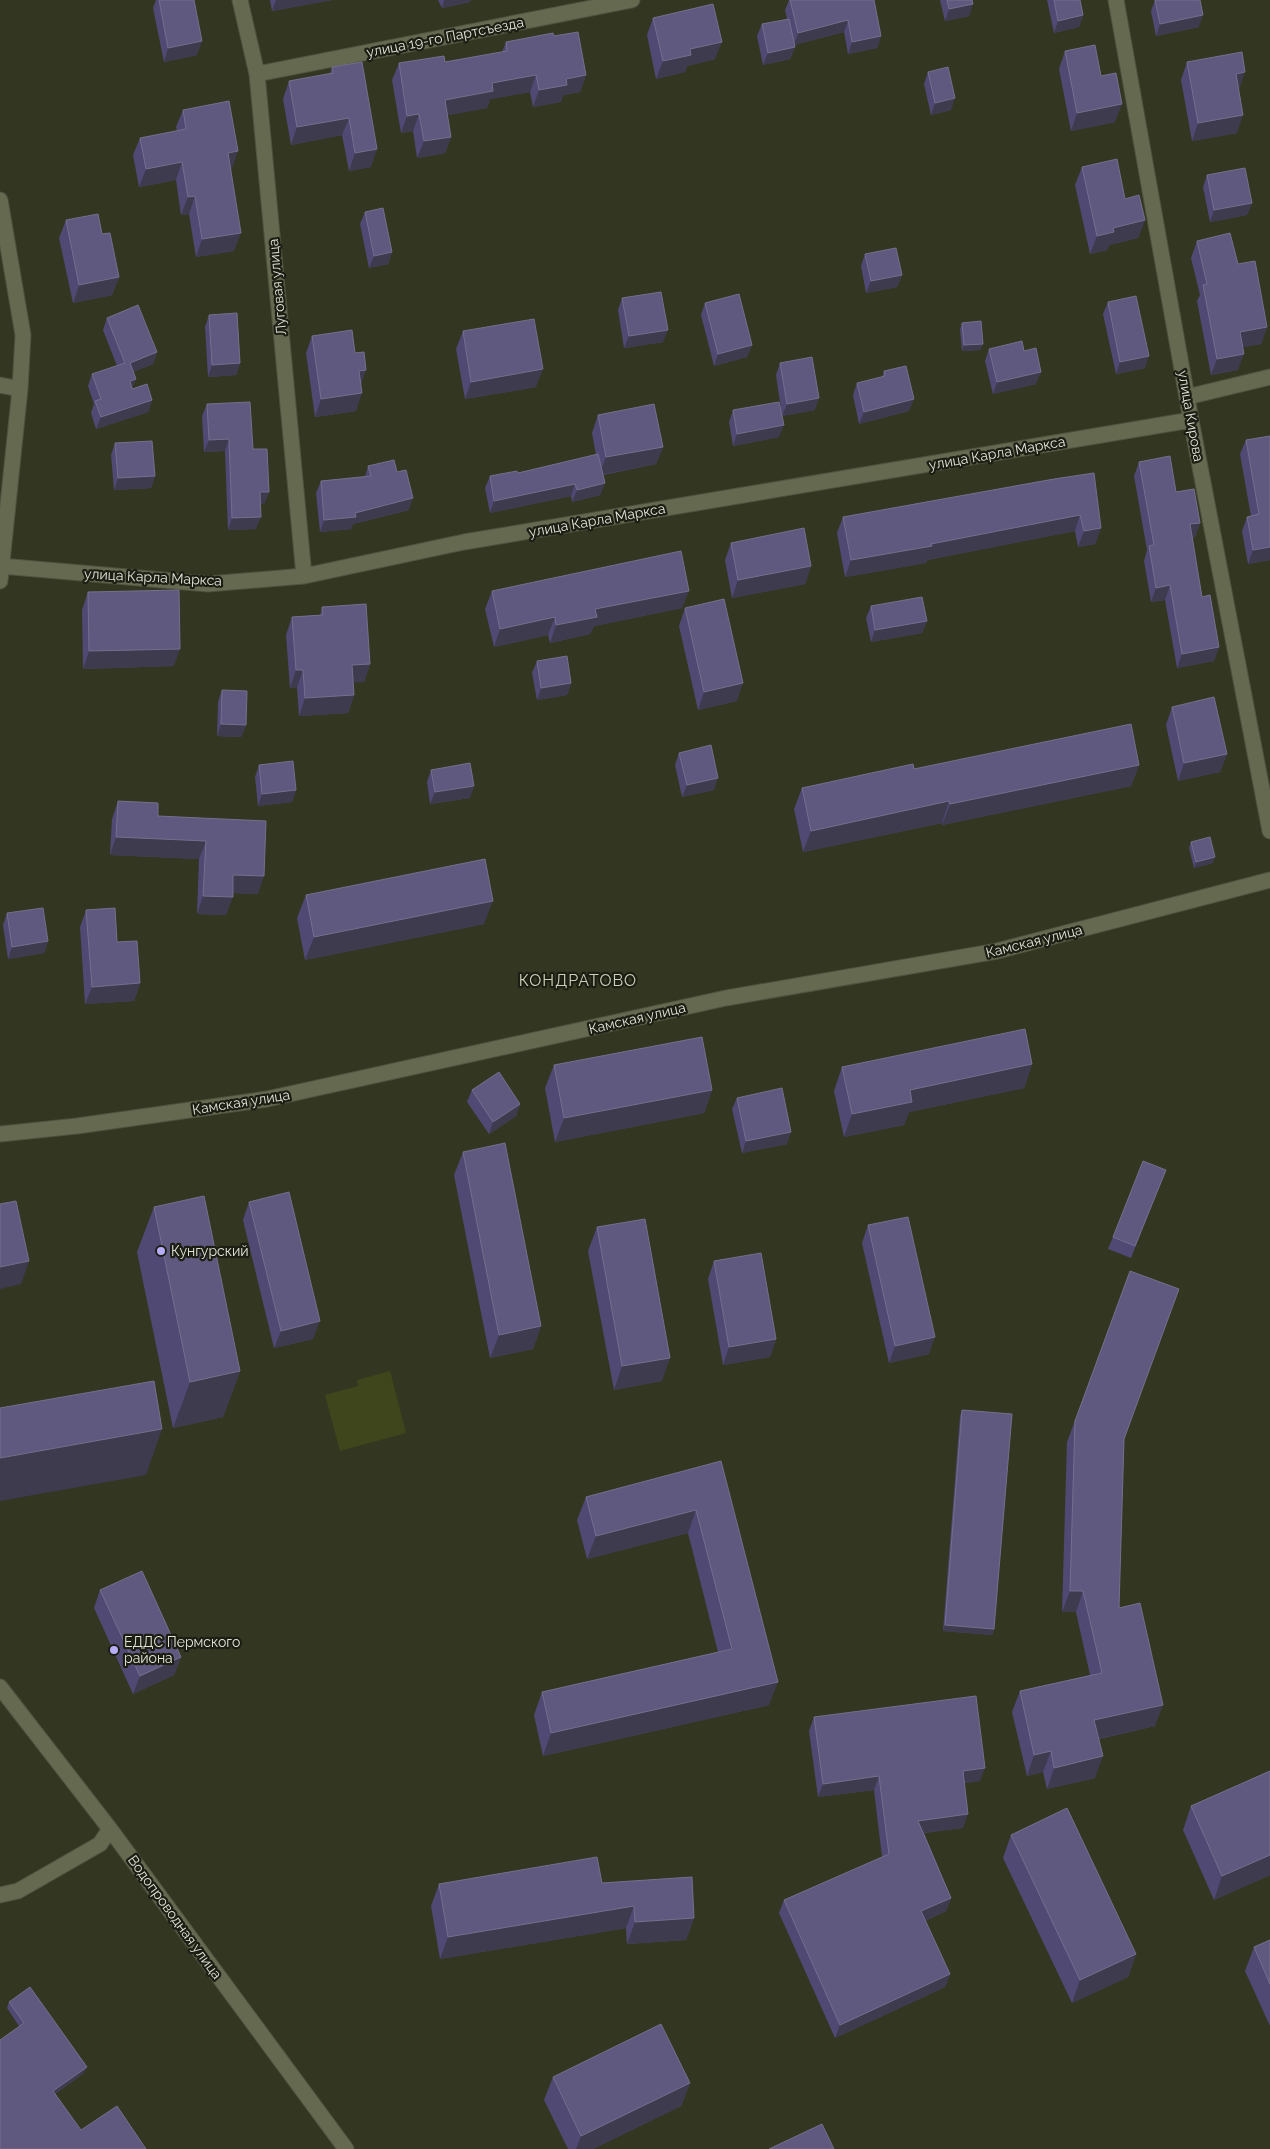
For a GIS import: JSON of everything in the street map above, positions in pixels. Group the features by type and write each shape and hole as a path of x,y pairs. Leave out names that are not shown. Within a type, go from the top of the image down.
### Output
{"street":[{"name":"Луговая улица","path":"240,0 257,74 304,576"},
{"name":"улица 19-го Партсъезда","path":"257,74 632,0"},
{"name":"улица Кирова","path":"1116,0 1191,420 1270,830"},
{"path":"0,200 23,335 20,389 1,574"},
{"path":"1187,397 1270,377"},
{"path":"0,385 20,389"},
{"name":"улица Карла Маркса","path":"1,574 208,584 304,576 464,542 1191,420"},
{"name":"Камская улица","path":"0,1134 77,1126 267,1099 726,998 997,951 1270,880"},
{"name":"Водопроводная улица","path":"0,1687 110,1829 346,2149"},
{"path":"0,1895 18,1891 100,1844 110,1829"}],"green space":[{"path":"390,1371 406,1433 340,1451 325,1395 358,1386 357,1380"}],"building":[{"path":"159,0 194,0 202,41 168,48"},
{"path":"790,0 874,0 881,36 852,42 848,20 798,33"},
{"path":"947,0 972,0 973,4 949,9"},
{"path":"1054,0 1080,0 1083,15 1058,21"},
{"path":"1155,0 1200,0 1203,15 1160,24"},
{"path":"713,4 722,42 690,49 691,55 663,61 653,18"},
{"path":"789,19 795,47 768,53 762,24"},
{"path":"578,32 586,75 566,79 567,85 539,90 536,75 492,83 493,91 445,100 451,137 424,141 419,114 407,116 399,63 444,56 445,62 507,51 506,42 553,33 554,36"},
{"path":"1095,45 1101,76 1116,73 1122,104 1077,113 1065,51"},
{"path":"1242,52 1245,72 1236,74 1243,115 1198,123 1187,62"},
{"path":"362,62 377,149 355,153 349,118 297,127 289,81 333,73 332,67"},
{"path":"948,67 955,98 935,103 928,72"},
{"path":"229,101 238,151 228,153 241,233 202,239 195,196 188,197 182,162 146,169 140,138 186,129 183,110"},
{"path":"1117,159 1125,199 1139,195 1145,220 1113,228 1114,232 1097,236 1082,167"},
{"path":"1245,168 1252,203 1214,210 1207,175"},
{"path":"383,208 392,252 374,256 365,212"},
{"path":"98,214 102,234 110,233 119,277 79,285 66,220"},
{"path":"1230,233 1238,264 1255,261 1267,327 1240,332 1244,354 1217,359 1203,285 1207,284 1197,241"},
{"path":"896,248 902,275 871,281 865,254"},
{"path":"661,292 668,330 629,336 622,298"},
{"path":"739,294 752,345 718,354 705,303"},
{"path":"1136,296 1149,356 1120,362 1108,302"},
{"path":"138,305 157,352 130,363 136,379 130,381 132,389 147,384 152,400 101,417 95,401 101,399 92,374 125,363 107,318"},
{"path":"237,313 240,363 212,365 209,315"},
{"path":"534,319 543,369 471,382 463,331"},
{"path":"981,321 983,344 964,345 962,323"},
{"path":"352,330 355,353 364,352 366,370 359,371 362,393 321,399 312,336"},
{"path":"1022,341 1024,351 1036,348 1041,372 997,382 989,349"},
{"path":"812,357 819,398 787,404 780,363"},
{"path":"906,366 914,399 864,412 857,383 885,376 884,371"},
{"path":"250,402 253,449 267,449 269,492 260,492 261,517 232,518 229,439 209,440 207,404"},
{"path":"779,402 784,425 737,434 733,410"},
{"path":"654,404 663,447 606,457 598,415"},
{"path":"1270,436 1270,547 1253,550 1247,517 1259,514 1246,440"},
{"path":"152,441 155,476 118,478 115,443"},
{"path":"598,454 605,483 577,490 575,484 494,501 490,476 517,471 518,473"},
{"path":"1170,456 1176,492 1194,489 1200,523 1190,524 1202,597 1210,595 1219,647 1182,654 1170,585 1156,588 1149,546 1154,545 1139,462"},
{"path":"394,460 397,472 406,470 413,498 355,513 356,517 324,520 321,481 371,476 368,466"},
{"path":"1094,473 1101,528 1084,531 1080,515 931,544 932,546 851,560 843,517"},
{"path":"804,528 811,566 738,580 731,543"},
{"path":"681,551 689,591 595,609 597,617 556,625 555,617 500,629 492,591"},
{"path":"179,590 180,649 89,651 88,592"},
{"path":"922,597 927,621 875,630 871,606"},
{"path":"724,599 743,683 704,692 685,608"},
{"path":"366,604 370,664 352,665 354,695 305,698 303,670 296,670 292,617 323,615 322,607"},
{"path":"567,656 571,683 541,688 537,661"},
{"path":"222,690 247,691 246,725 221,724"},
{"path":"1214,697 1227,754 1184,763 1172,707"},
{"path":"1131,724 1139,765 950,804 949,801 811,831 802,788 913,764 914,769"},
{"path":"711,745 718,778 687,785 679,753"},
{"path":"293,761 296,790 262,794 259,765"},
{"path":"470,763 474,786 435,792 431,770"},
{"path":"118,801 158,803 158,816 266,821 264,876 233,875 233,897 203,896 206,841 116,837"},
{"path":"1210,837 1215,857 1196,862 1191,842"},
{"path":"485,859 493,901 314,937 306,895"},
{"path":"43,908 48,941 12,947 7,913"},
{"path":"115,908 117,942 137,941 140,983 92,987 86,910"},
{"path":"1025,1029 1032,1064 910,1090 912,1102 852,1114 842,1067"},
{"path":"702,1037 712,1090 564,1118 554,1065"},
{"path":"499,1072 520,1104 493,1122 472,1090"},
{"path":"782,1088 791,1132 746,1141 737,1098"},
{"path":"505,1143 541,1326 499,1335 463,1152"},
{"path":"1143,1161 1166,1170 1135,1246 1113,1237"},
{"path":"289,1192 320,1321 281,1331 249,1202"},
{"path":"204,1196 240,1371 190,1382 154,1207"},
{"path":"16,1201 29,1261 0,1267 0,1204"},
{"path":"908,1217 935,1337 895,1346 868,1225"},
{"path":"645,1219 670,1358 622,1366 597,1227"},
{"path":"761,1253 776,1339 729,1347 714,1261"},
{"path":"1130,1271 1179,1289 1124,1439 1119,1608 1140,1603 1163,1705 1094,1720 1103,1756 1054,1768 1051,1751 1034,1755 1020,1691 1102,1673 1083,1591 1070,1591 1075,1421"},
{"path":"154,1381 162,1429 0,1458 0,1408"},
{"path":"962,1410 1012,1414 994,1629 945,1625"},
{"path":"721,1461 778,1682 551,1733 542,1692 732,1649 696,1510 596,1536 586,1497"},
{"path":"142,1571 181,1657 140,1676 100,1590"},
{"path":"976,1696 985,1768 963,1771 968,1814 918,1821 951,1898 921,1911 950,1974 840,2025 784,1900 889,1854 879,1776 823,1784 814,1717"},
{"path":"1270,1771 1270,1855 1222,1876 1191,1806"},
{"path":"1067,1808 1136,1954 1080,1980 1011,1835"},
{"path":"597,1857 602,1883 692,1877 694,1918 635,1922 634,1906 448,1937 439,1884"},
{"path":"1270,1940 1270,1984 1254,1947"},
{"path":"30,1987 87,2067 53,2091 81,2130 117,2106 146,2149 0,2149 0,2040 24,2023 9,2002"},
{"path":"661,2024 690,2083 581,2136 553,2077"},
{"path":"822,2124 834,2149 769,2149"}],"place":[{"name":"Кунгурский","path":"161,1251"},
{"name":"ЕДДС Пермского района","path":"114,1650"}],"district":[{"name":"КОНДРАТОВО","path":"578,980"}]}
